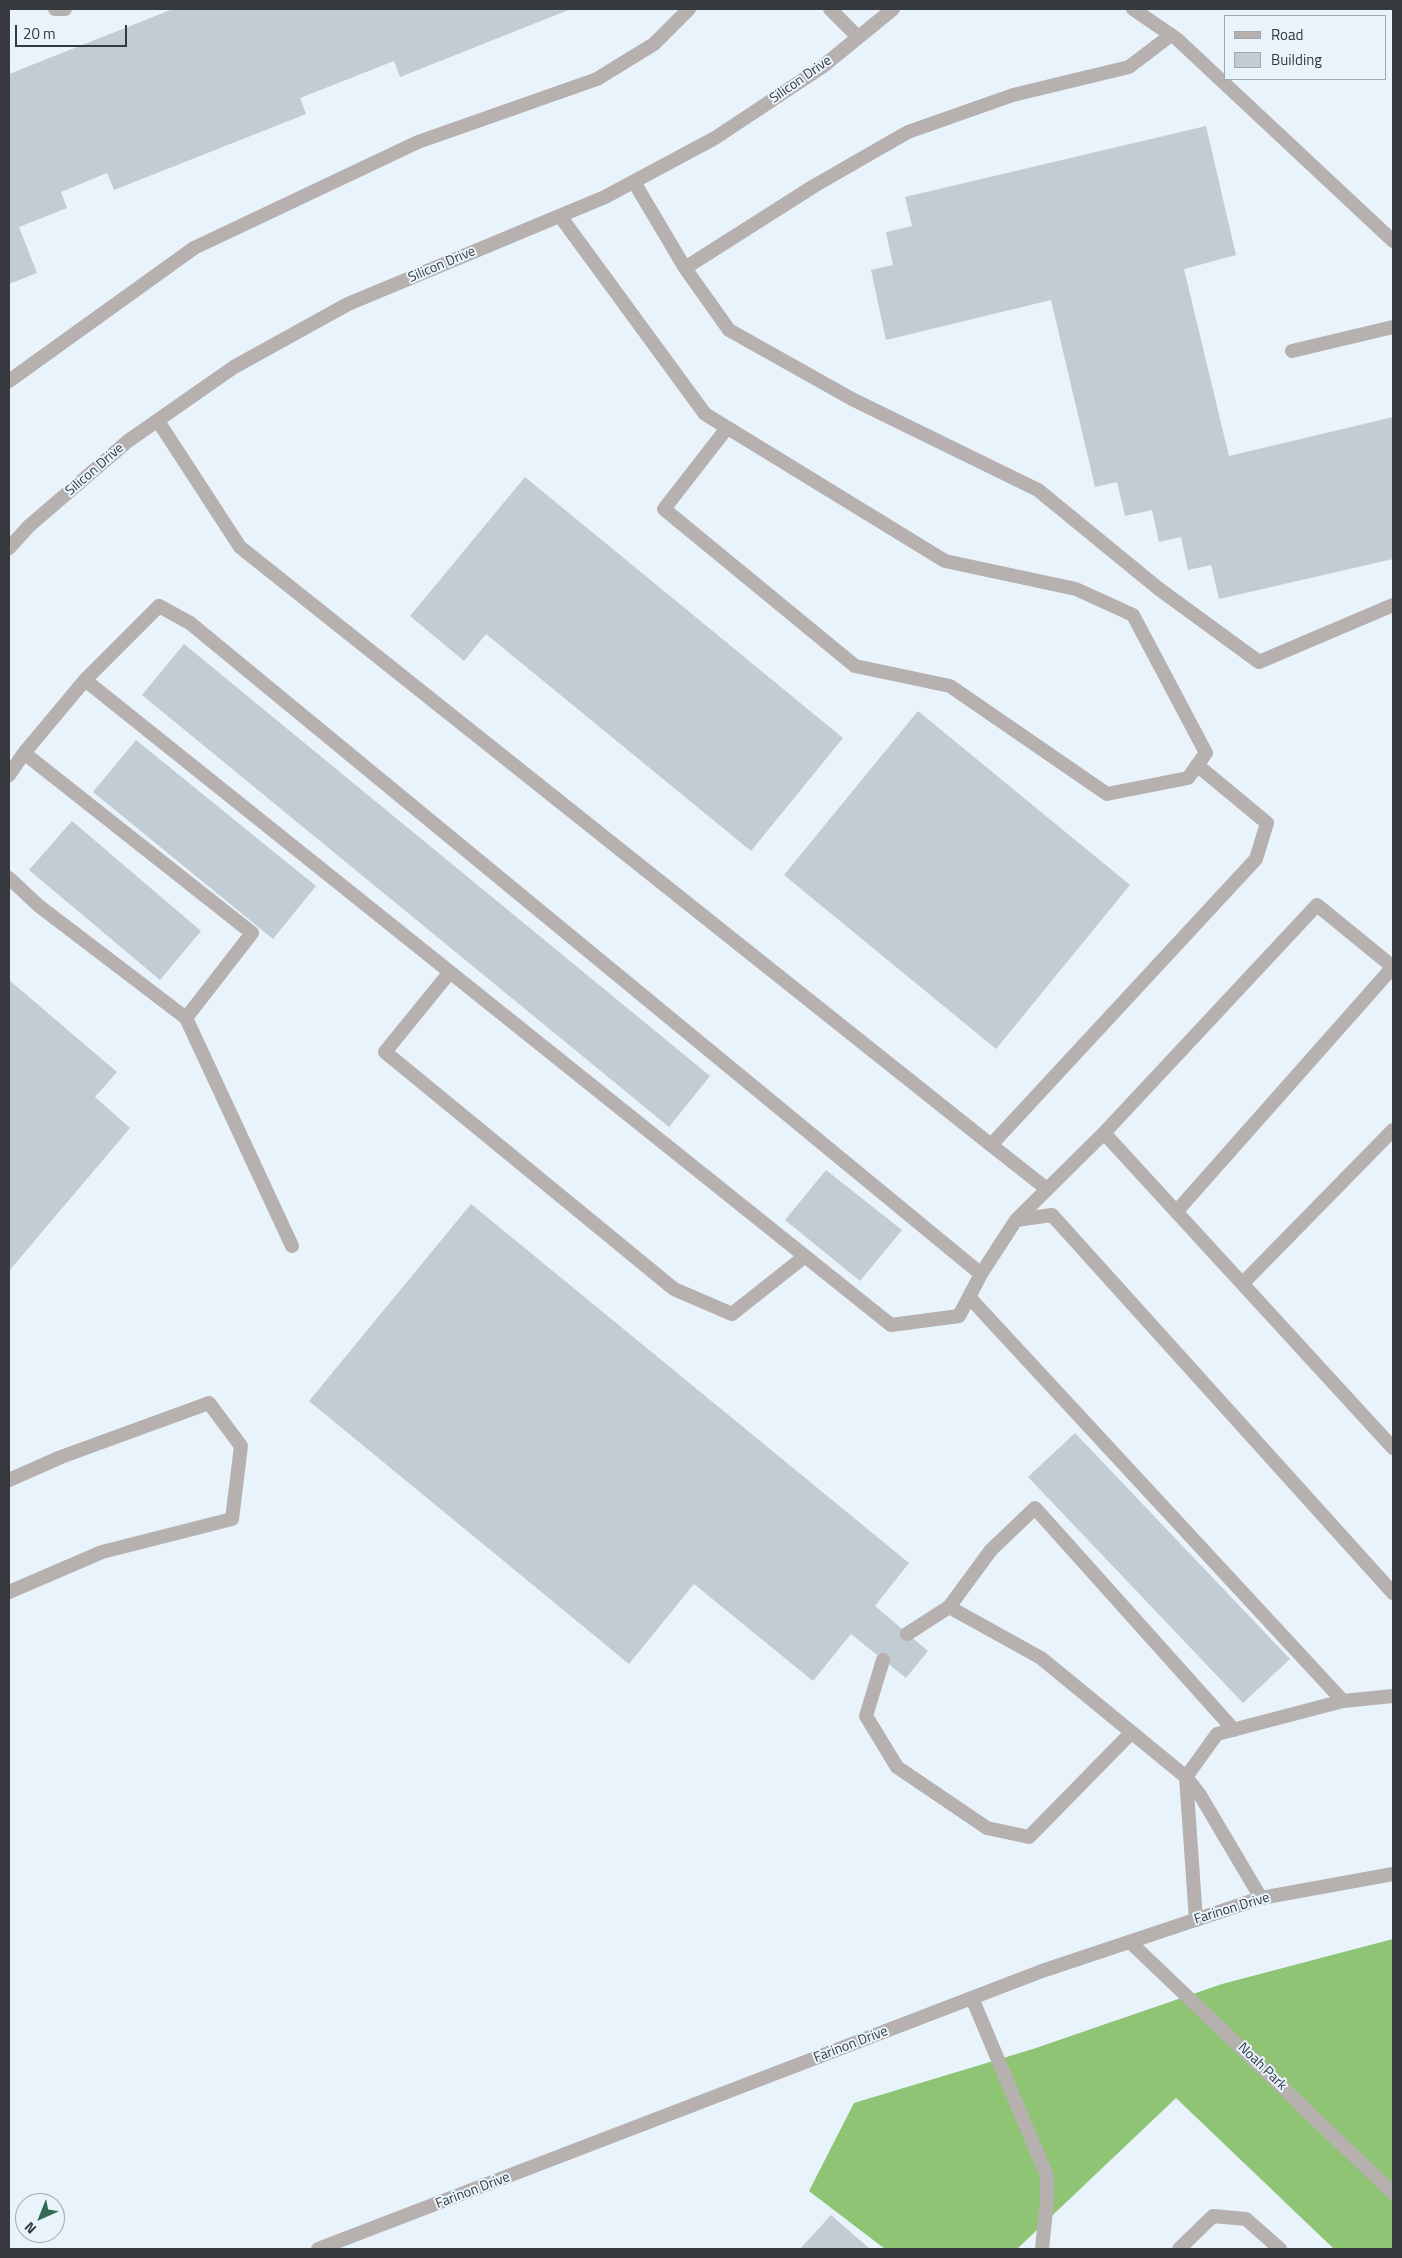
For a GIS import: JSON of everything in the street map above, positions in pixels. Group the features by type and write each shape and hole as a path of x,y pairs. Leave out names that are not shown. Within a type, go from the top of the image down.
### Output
{"street":[{"path":"54,9 65,9"},
{"path":"9,381 194,248 418,142 597,79 654,44 690,9"},
{"path":"830,9 858,37"},
{"name":"Silicon Drive","path":"9,548 29,526 128,441 234,367 348,304 605,197 715,138 822,67 893,9"},
{"path":"1133,9 1171,35 1393,241"},
{"path":"685,268 814,186 908,132 1013,95 1129,68 1171,35"},
{"path":"634,182 685,268 729,330 852,399 1038,490 1159,589 1260,662 1393,605"},
{"path":"560,216 705,414 945,561 1076,589 1132,615 1206,753 1188,778 1107,794 950,686 855,666 664,509 727,428"},
{"path":"1292,351 1393,327"},
{"path":"158,421 240,547 1048,1189"},
{"path":"9,775 24,752 85,680 159,606 190,622 981,1274"},
{"path":"85,680 891,1326 960,1316 981,1274 1016,1220 1104,1133 1317,905 1393,967 1176,1212"},
{"path":"24,752 252,933 186,1018"},
{"path":"991,1145 1256,859 1267,824 1197,765"},
{"path":"9,878 39,906 186,1018 292,1246"},
{"path":"450,972 385,1052 674,1289 732,1314 804,1257"},
{"path":"1243,1283 1393,1130"},
{"path":"1104,1133 1393,1448"},
{"path":"1016,1220 1052,1215 1393,1592"},
{"path":"970,1297 1343,1701"},
{"path":"9,1480 61,1457 209,1403 241,1446 232,1519 102,1552 9,1592"},
{"path":"907,1634 949,1607 991,1550 1035,1508 1234,1730"},
{"path":"949,1607 1041,1658 1186,1776 1261,1898"},
{"path":"883,1660 866,1716 892,1759 897,1767 987,1828 1029,1837 1131,1733"},
{"path":"1196,1920 1186,1776 1217,1734 1343,1701 1393,1696"},
{"name":"Farinon Drive","path":"318,2249 1042,1971 1261,1898 1393,1874"},
{"name":"Noah Park","path":"1130,1942 1393,2193"},
{"path":"972,1998 1047,2176 1048,2200 1042,2249"},
{"path":"1179,2249 1213,2216 1246,2218 1280,2249"}],"green space":[{"path":"1393,1939 1393,2249 1334,2249 1176,2098 1017,2249 885,2249 809,2191 854,2103 1033,2049 1222,1984"}],"building":[{"path":"173,9 571,9 400,77 394,61 300,98 306,114 114,190 107,173 61,192 67,208 19,227 37,273 9,284 9,74"},
{"path":"1206,126 1236,255 1184,269 1229,456 1393,417 1393,559 1219,599 1211,565 1188,570 1181,537 1159,542 1152,510 1125,516 1117,482 1095,487 1051,300 886,340 871,270 893,265 886,232 912,226 905,197"},
{"path":"525,477 843,738 751,851 486,634 464,661 410,616"},
{"path":"184,644 710,1076 669,1127 142,695"},
{"path":"918,711 1130,885 996,1049 784,875"},
{"path":"136,740 316,886 273,939 93,792"},
{"path":"72,821 201,931 160,980 29,870"},
{"path":"9,980 117,1072 95,1097 130,1128 9,1271"},
{"path":"826,1170 902,1230 860,1281 785,1220"},
{"path":"471,1204 909,1563 875,1606 928,1651 906,1678 851,1634 813,1681 694,1584 629,1664 309,1401"},
{"path":"1075,1433 1290,1659 1243,1703 1028,1477"},
{"path":"831,2215 870,2249 800,2249"}]}
